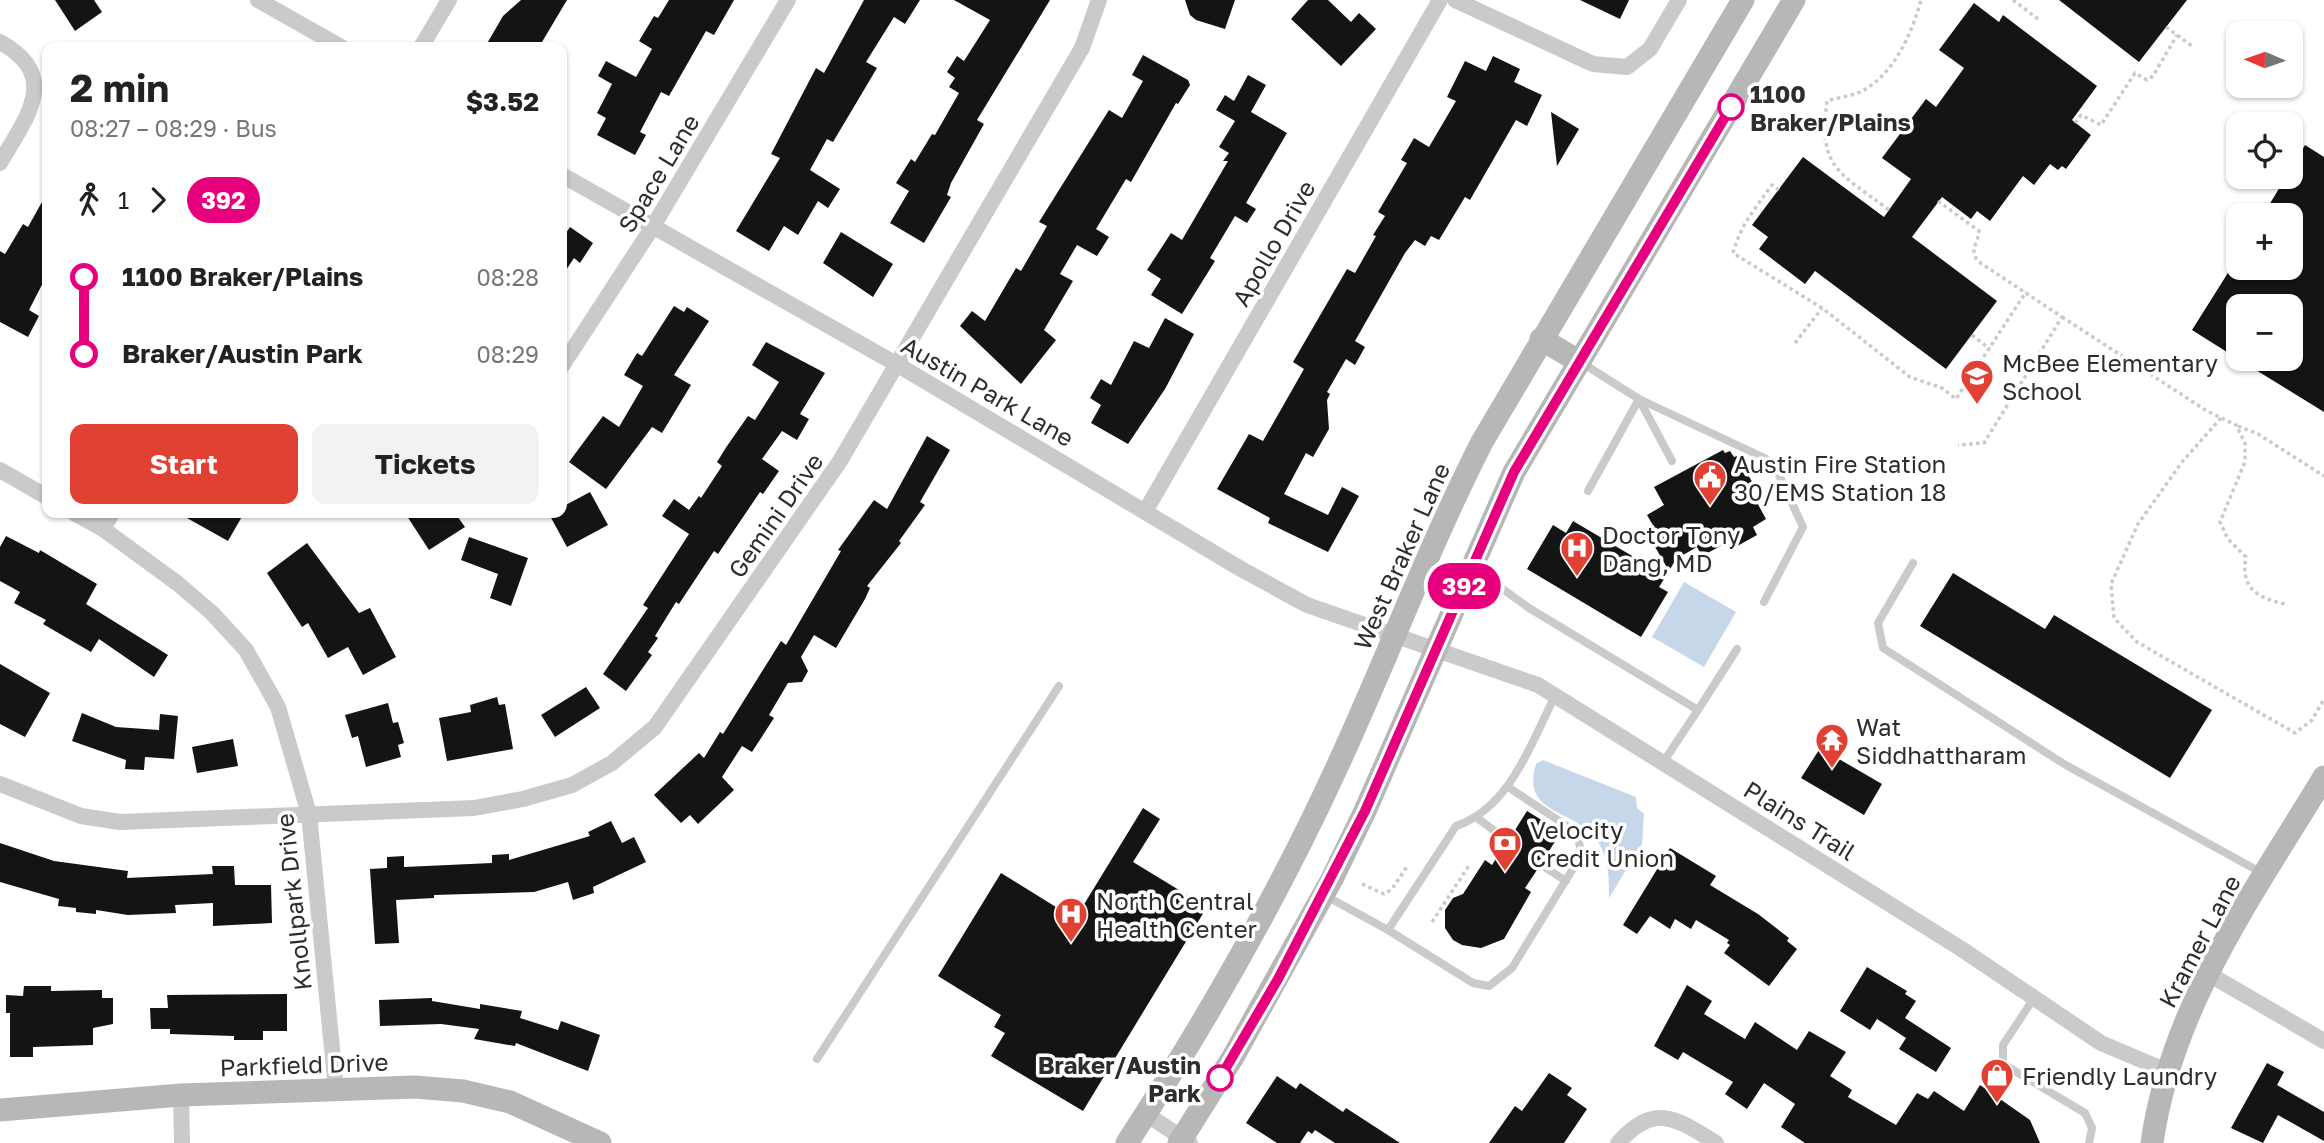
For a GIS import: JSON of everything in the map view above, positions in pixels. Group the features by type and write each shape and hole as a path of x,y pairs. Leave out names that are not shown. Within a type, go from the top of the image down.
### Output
{"main road":[{"name":"West Braker Lane","path":"1127,1143 1275,895 1338,765 1457,491 1541,339 1743,0"},
{"path":"1184,1141 1324,894 1365,811 1514,472 1794,0"},
{"path":"1541,339 1580,362"},
{"name":"Kramer Lane","path":"2152,1143 2166,1071 2179,1033 2207,973 2324,777"},
{"name":"Parkfield Drive","path":"0,1110 181,1095 415,1087 463,1091 510,1102 600,1143"}],"street":[{"path":"258,0 332,42"},
{"path":"424,42 449,0"},
{"name":"Space Lane","path":"567,358 652,228 788,0"},
{"name":"Gemini Drive","path":"0,784 81,816 120,822 474,808 523,799 572,785 612,763 654,727 841,461 1082,48 1099,0"},
{"name":"Apollo Drive","path":"1146,510 1440,0"},
{"path":"1455,0 1593,64 1627,67 1650,49 1679,0"},
{"path":"0,42 31,66 36,87 31,110 0,163"},
{"name":"Austin Park Lane","path":"567,178 898,365 1146,510 1241,569 1307,605 1395,635"},
{"path":"0,470 42,494"},
{"name":"Knollpark Drive","path":"83,518 103,529 177,583 212,613 246,650 278,707 309,814 336,1089"},
{"path":"103,529 109,518"},
{"name":"Plains Trail","path":"1395,635 1538,685 1664,761 2101,1043 2166,1071"},
{"path":"2207,973 2324,1041"},
{"path":"181,1095 182,1143"},
{"path":"1146,1114 1184,1141"},
{"path":"1618,1143 1633,1126 1647,1118 1662,1117 1683,1122 1716,1143"}],"lane":[{"path":"1580,362 1639,399 1773,461 1802,527 1763,602"},
{"path":"1639,399 1672,461"},
{"path":"1588,491 1639,399"},
{"path":"1913,563 1878,623 1882,648 2064,764 2265,875"},
{"path":"1472,567 1529,608 1698,709"},
{"path":"1664,761 1737,649"},
{"path":"817,1059 1059,686"},
{"path":"1388,930 1456,826 1476,817 1508,787 1555,696"},
{"path":"1324,894 1473,983 1489,986 1512,968 1566,881 1581,850 1580,838 1576,832 1508,787"},
{"path":"1476,817 1508,841"},
{"path":"1540,864 1566,881"},
{"path":"2034,998 2003,1045 2003,1064 2085,1113 2092,1128 2089,1143"}],"path":[{"path":"1889,210 1838,171 1826,152 1824,128 1827,101 1864,90 1893,64 1912,29 1921,0"},
{"path":"2013,0 2038,19"},
{"path":"2166,27 2192,46"},
{"path":"2075,123 2081,116 2101,125 2135,72 2147,80 2153,76 2177,35"},
{"path":"1779,190 1772,185 1737,236 1732,253 1822,309 1910,377 1942,388 1956,399 2026,292"},
{"path":"1938,201 1979,231 1973,255 1979,262 2221,418 2258,434 2324,476"},
{"path":"1795,343 1822,309"},
{"path":"1958,445 1984,443 2062,317"},
{"path":"1972,335 1990,349"},
{"path":"2221,418 2182,462 2138,524 2111,584 2114,618 2137,642 2295,733 2312,720 2324,699"},
{"path":"2236,425 2245,443 2245,462 2220,522 2228,539 2246,557 2244,568 2249,586 2260,598 2285,604"},
{"path":"1432,922 1470,864"},
{"path":"1362,884 1384,894 1392,889 1408,865"}],"water":[{"path":"1684,582 1736,612 1704,667 1652,637"},
{"path":"1543,760 1636,797 1637,808 1644,814 1642,844 1609,898 1607,865 1598,843 1583,827 1541,801 1535,792 1533,780 1536,764"}],"building":[{"path":"55,0 94,0 102,12 75,31"},
{"path":"521,0 567,0 542,42 488,42 503,16"},
{"path":"669,0 734,0 714,35 706,31 669,96 661,92 640,132 646,135 635,155 597,135 606,118 597,113 612,84 598,76 606,61 636,77 652,49 639,41 654,16 658,18"},
{"path":"864,0 920,0 905,24 894,17 866,62 877,68 833,142 827,139 810,170 840,189 828,208 818,201 798,235 784,226 769,251 736,231 780,158 771,154 816,68 824,73"},
{"path":"954,0 1050,0 977,120 984,124 951,183 947,195 951,197 924,243 890,223 909,191 896,183 911,159 915,162 932,134 935,135 959,93 949,87 955,78 947,72 957,56 964,61 990,20"},
{"path":"1185,0 1235,0 1225,29 1196,20 1190,15"},
{"path":"1308,0 1328,0 1351,22 1359,13 1376,29 1341,66 1291,19"},
{"path":"1580,0 1629,0 1620,19"},
{"path":"2059,0 2187,0 2139,62"},
{"path":"1974,3 1999,22 2003,15 2097,86 2072,120 2091,135 2066,169 2062,166 2058,170 2050,164 2034,185 2023,176 1990,221 1977,211 1971,219 1942,197 1912,237 1997,301 1946,369 1815,271 1805,284 1759,249 1768,237 1752,225 1803,157 1884,217 1911,179 1882,158 1926,99 1936,107 1964,68 1939,50"},
{"path":"1143,55 1188,80 1190,85 1178,104 1176,103 1131,182 1126,179 1096,229 1109,237 1097,256 1077,245 1060,274 1073,281 1044,330 1056,340 1021,384 960,326 972,311 985,321 1016,268 1021,271 1047,226 1039,222 1109,110 1122,118 1143,81 1132,75"},
{"path":"1493,56 1520,69 1514,82 1542,95 1527,126 1516,120 1470,200 1465,197 1439,240 1431,236 1425,246 1415,240 1405,253 1355,341 1365,347 1355,365 1346,359 1327,392 1330,394 1327,400 1329,429 1313,457 1306,453 1284,494 1328,515 1342,487 1359,496 1328,552 1268,523 1270,518 1217,489 1249,434 1263,441 1304,369 1293,362 1347,269 1355,273 1376,236 1373,235 1385,216 1378,212 1407,163 1401,160 1414,138 1429,147 1456,101 1447,97 1465,61 1486,71"},
{"path":"1248,75 1266,85 1251,112 1287,133 1246,203 1256,209 1247,223 1235,216 1210,258 1215,261 1182,314 1151,295 1161,279 1147,270 1171,233 1182,240 1228,161 1223,161 1229,153 1219,147 1235,121 1216,110 1225,95 1234,101"},
{"path":"1551,112 1579,129 1557,166"},
{"path":"2305,145 2324,157 2324,412 2257,371 2303,371 2303,294 2226,294 2226,351 2192,330 2226,276 2226,280 2303,280 2303,203 2270,203 2279,189 2303,189"},
{"path":"42,202 42,285 29,310 39,316 28,337 0,322 0,251 5,254 23,224 28,227"},
{"path":"570,227 593,243 580,263 574,258 567,268 567,232"},
{"path":"841,232 893,264 873,297 823,263"},
{"path":"674,306 684,312 687,307 709,321 674,375 691,385 662,433 652,427 606,489 569,462 603,416 619,427 643,386 624,375 637,353 642,356"},
{"path":"1165,318 1194,334 1165,389 1128,444 1091,423 1101,405 1090,398 1101,379 1111,385 1134,341 1149,348"},
{"path":"766,342 825,373 800,414 809,419 797,440 782,431 762,459 779,471 763,494 760,492 718,554 714,551 679,604 676,602 655,636 658,638 648,652 652,655 626,691 603,674 648,608 643,605 689,534 662,516 674,499 689,510 699,496 701,498 722,466 717,462 727,446 748,416 755,420 779,382 752,365"},
{"path":"927,436 950,450 920,502 925,505 899,541 901,543 867,586 870,588 865,599 836,648 814,635 801,657 808,671 802,682 788,683 769,715 774,718 752,752 742,746 722,777 734,790 698,824 690,815 681,823 654,795 699,753 704,758 720,732 723,734 781,641 786,645 841,551 838,550 874,500 887,509"},
{"name":"Austin Fire Station 30/EMS Station 18","path":"1723,450 1725,453 1730,451 1734,457 1737,456 1754,485 1749,488 1766,519 1753,527 1757,535 1732,549 1728,542 1702,556 1697,547 1676,559 1669,571 1647,533 1655,529 1647,515 1664,505 1654,487"},
{"path":"590,492 608,525 567,547 551,518 567,518 567,504"},
{"path":"187,518 241,518 228,541"},
{"path":"408,518 459,518 465,527 429,550"},
{"path":"1573,521 1666,576 1659,587 1668,592 1641,637 1527,569 1553,525 1566,533"},
{"path":"6,536 39,553 40,550 97,584 86,604 168,655 154,677 99,639 91,652 43,624 46,620 14,603 20,592 0,581 0,547"},
{"path":"469,537 528,558 511,606 490,598 498,574 461,560"},
{"path":"307,543 359,613 370,608 396,657 363,675 348,647 328,658 308,623 302,627 267,573"},
{"path":"1953,573 2045,629 2054,615 2212,710 2170,778 1920,626"},
{"path":"0,664 50,693 25,737 0,724"},
{"path":"586,687 600,708 555,737 541,715"},
{"path":"497,697 499,705 505,704 513,749 447,761 439,718 471,712 470,705"},
{"path":"388,703 393,723 398,722 404,743 398,745 401,757 366,767 358,736 352,738 345,715"},
{"path":"82,713 116,727 159,730 160,714 178,716 174,759 145,757 144,770 125,769 126,760 72,741"},
{"path":"233,739 238,766 197,773 192,747"},
{"name":"Wat Siddhattharam","path":"1826,739 1845,750 1839,759 1882,784 1864,815 1801,778"},
{"name":"North Central Health Center","path":"1143,808 1160,819 1133,862 1207,907 1083,1111 991,1056 1005,1033 994,1027 1001,1015 938,976 1001,873 1064,912 1072,899 1083,906"},
{"name":"Velocity Credit Union","path":"1527,811 1561,832 1544,859 1534,861 1537,870 1525,888 1531,892 1504,939 1481,948 1462,945 1453,940 1445,928 1445,910 1453,898 1463,894 1485,860 1492,865 1504,846 1513,845 1512,835"},
{"path":"611,821 622,843 634,837 646,862 593,887 594,893 573,900 568,882 534,892 434,895 434,898 396,900 399,943 375,944 370,869 387,868 387,857 404,856 404,867 492,863 492,855 509,854 509,860 590,836 588,832"},
{"path":"0,843 54,861 128,871 127,878 213,874 212,866 234,866 235,885 271,885 272,923 213,926 213,903 175,905 176,913 128,915 96,910 96,914 76,912 76,908 58,906 59,899 0,882"},
{"path":"1670,848 1716,876 1710,885 1758,914 1789,938 1787,941 1797,949 1769,986 1724,953 1730,945 1727,943 1729,940 1696,920 1691,929 1675,919 1670,929 1650,916 1637,934 1623,925"},
{"path":"1867,967 1907,991 1905,994 1916,1001 1905,1018 1951,1048 1936,1072 1899,1049 1906,1038 1877,1019 1870,1030 1840,1011"},
{"path":"1687,985 1712,1001 1704,1014 1745,1039 1755,1022 1797,1050 1809,1031 1846,1052 1830,1076 1852,1090 1848,1097 1896,1125 1917,1093 1928,1099 1934,1091 1964,1111 1980,1085 2030,1120 2040,1143 1805,1143 1781,1127 1795,1104 1764,1083 1747,1109 1725,1094 1733,1082 1683,1052 1678,1060 1654,1046"},
{"path":"24,986 51,986 51,991 102,990 102,998 113,998 113,1024 93,1028 93,1045 33,1047 33,1057 10,1057 10,1013 6,1013 6,995 23,996"},
{"path":"287,994 287,1031 263,1031 263,1040 234,1040 234,1036 170,1034 170,1029 151,1029 150,1008 168,1008 167,995"},
{"path":"432,998 432,1001 480,1009 480,1004 522,1011 520,1018 558,1030 561,1021 600,1035 588,1071 516,1043 515,1046 474,1039 479,1029 441,1024 380,1026 379,1000"},
{"path":"2267,1063 2284,1072 2277,1085 2324,1112 2324,1141 2278,1115 2263,1143 2231,1128"},
{"path":"1549,1073 1572,1088 1567,1095 1587,1109 1564,1143 1489,1143 1515,1106 1522,1111"},
{"path":"1277,1076 1296,1089 1300,1083 1343,1112 1346,1108 1400,1143 1335,1143 1315,1130 1312,1134 1308,1131 1300,1143 1277,1143 1246,1123"}],"bus line":[{"name":"392","path":"1220,1078 1278,979 1365,811 1514,472 1731,107"}],"place":[{"name":"1100 Braker/Plains","path":"1731,107"},
{"name":"McBee Elementary School","path":"1977,406"},
{"name":"Austin Fire Station 30/EMS Station 18","path":"1710,507"},
{"name":"Doctor Tony Dang, MD","path":"1577,578"},
{"name":"Wat Siddhattharam","path":"1832,770"},
{"name":"Velocity Credit Union","path":"1505,873"},
{"name":"North Central Health Center","path":"1071,944"},
{"name":"Braker/Austin Park","path":"1220,1078"},
{"name":"Friendly Laundry","path":"1997,1105"}]}
